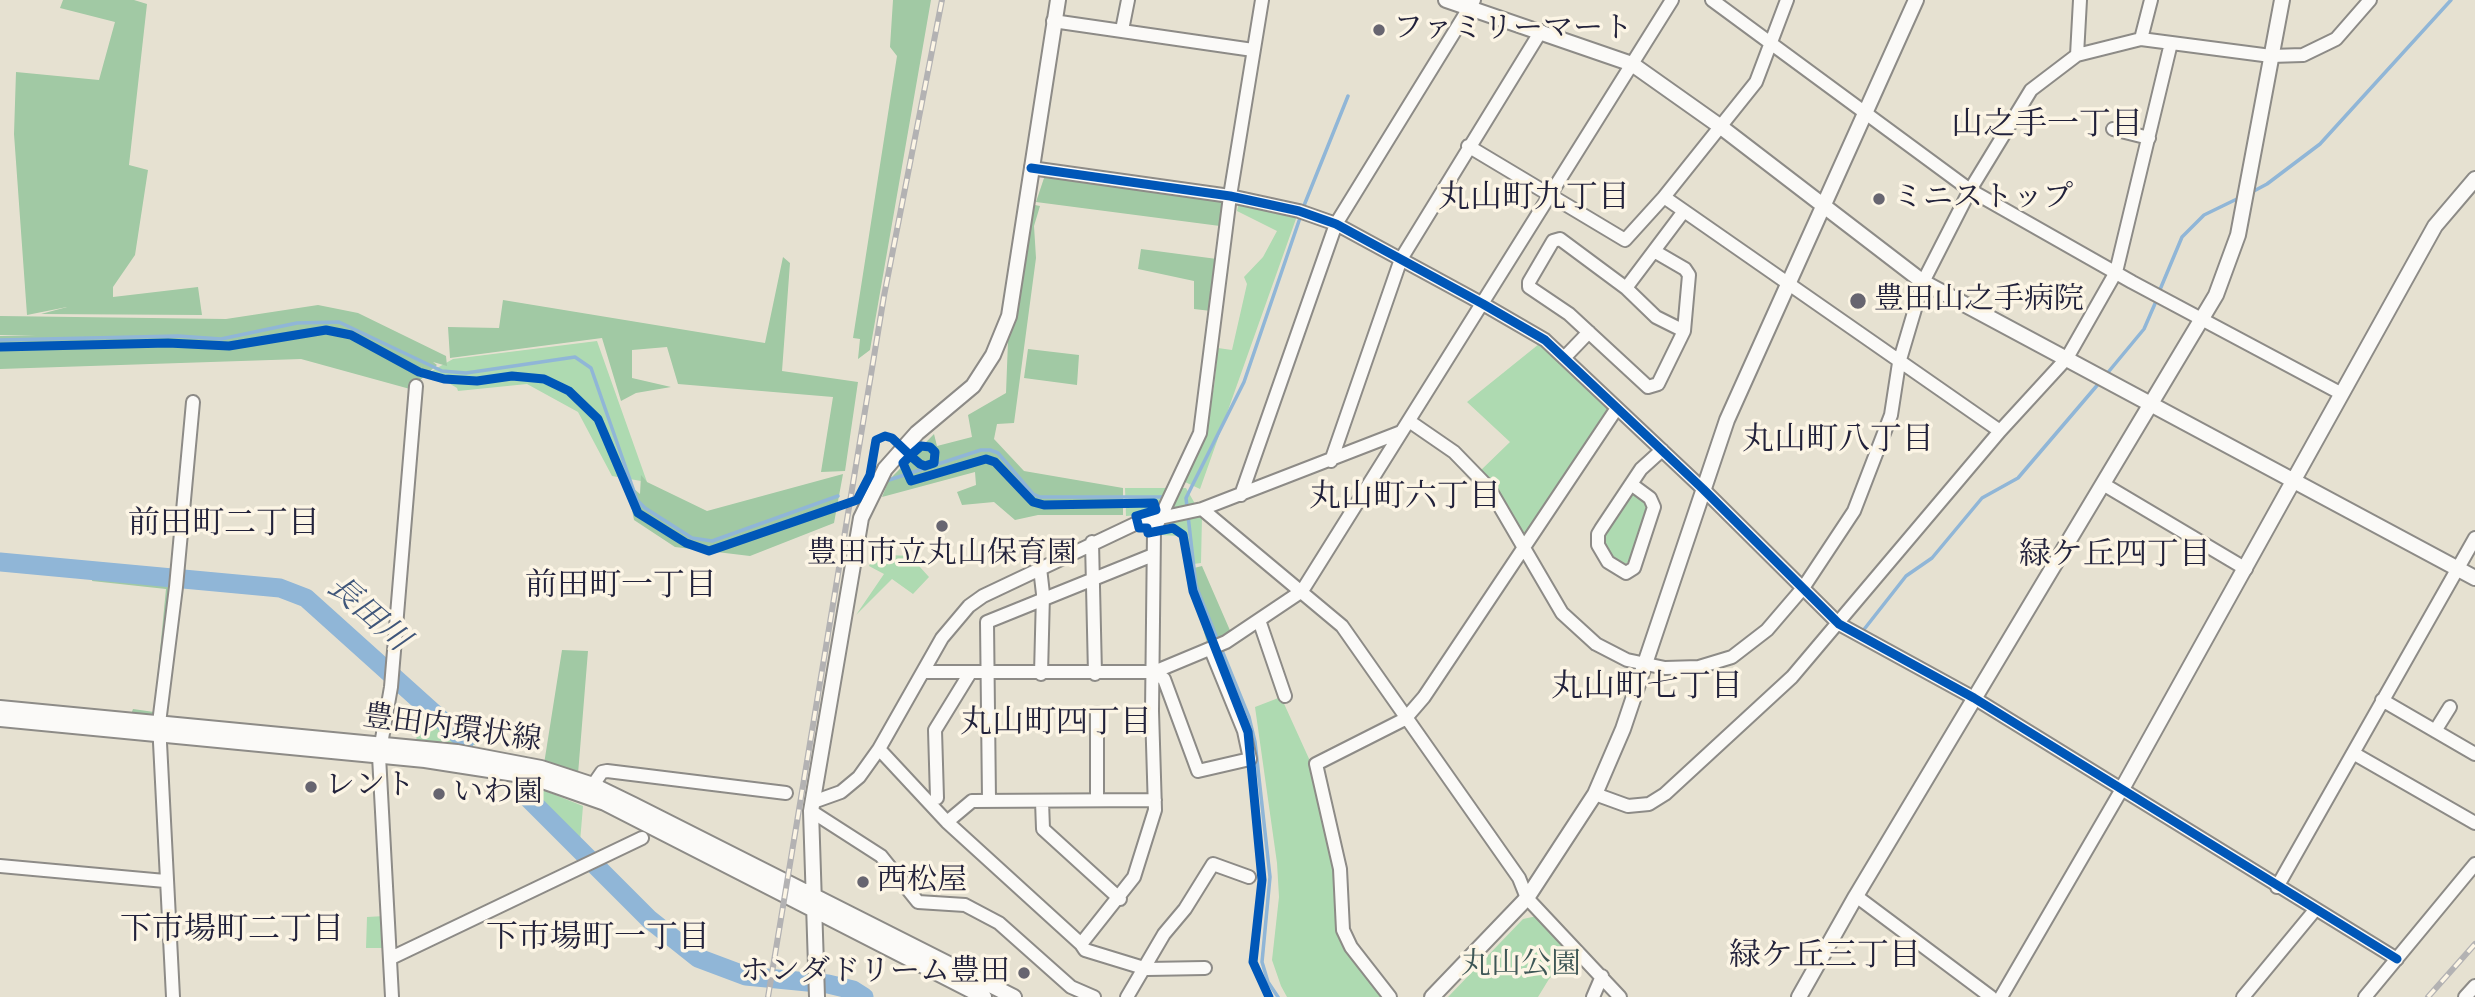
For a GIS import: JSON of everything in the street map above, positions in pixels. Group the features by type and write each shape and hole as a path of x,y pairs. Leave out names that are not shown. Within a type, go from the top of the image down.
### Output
{"street":[{"path":"817,995 812,893 812,807 862,518 885,469 917,433 973,386 993,355 1009,316 1058,0"},
{"path":"1122,30 1128,0"},
{"path":"1082,944 1120,899 1134,877 1155,810 1152,711 1153,555 1157,519 1200,433 1230,196 1262,0"},
{"path":"1446,0 1471,4 1632,64 1721,127 1923,282 2475,578"},
{"path":"925,672 1154,672 1217,647 1302,591 1672,0"},
{"path":"1712,0 1970,190 2342,394"},
{"path":"1468,146 1625,240 1664,197 1756,82 1787,0"},
{"path":"1432,997 1527,898 1595,794 1623,729 1727,420 1916,0"},
{"path":"2077,55 2080,0"},
{"path":"2141,39 2151,0"},
{"path":"1799,997 1856,896 2203,318 2233,253 2282,0"},
{"path":"1405,427 1454,452 1478,475 1489,488 1552,600 1573,625 1615,655 1645,665 1699,667 1732,656 1767,630 1803,587 1854,512 1891,415 1899,363 1923,282 1970,190 2031,90 2077,55 2141,39 2291,58 2325,46 2336,39 2371,0"},
{"path":"1241,495 1336,224 1471,4"},
{"path":"1053,21 1253,50"},
{"path":"1331,461 1401,259 1541,31"},
{"path":"1595,794 1638,806 1649,804 1665,794 1792,677 2000,431 2067,358 2116,272 2171,43"},
{"path":"2113,129 2149,138"},
{"path":"1031,168 1230,196 1299,211 1336,224 1483,304 1545,340 1703,489 1839,624 1974,698 2397,959"},
{"path":"2001,997 2295,482 2439,219 2475,179"},
{"path":"1664,197 2000,431"},
{"path":"1626,288 1684,211"},
{"path":"1654,251 1685,268 1689,275 1684,331 1658,384 1648,387 1590,332 1529,287 1553,241 1560,239 1626,288 1656,317 1684,331"},
{"path":"1564,358 1590,332"},
{"path":"392,997 381,750 391,687 416,386"},
{"path":"173,997 159,729 178,573 193,402"},
{"path":"1390,997 1351,947 1343,930 1340,869 1316,764 1405,719 1424,697 1617,408"},
{"path":"812,807 850,785 879,749 942,638 969,606 1092,542 1138,523 1200,509 1241,495 1331,461 1405,427"},
{"path":"1631,484 1650,498 1654,507 1634,568 1626,573 1608,562 1597,541 1601,528 1631,484 1662,450"},
{"path":"2104,484 2246,569"},
{"path":"1200,509 1342,626 1519,878 1527,898 1620,997"},
{"path":"2277,887 2475,538"},
{"path":"1092,542 1095,674"},
{"path":"989,800 987,622 1153,555"},
{"path":"1040,568 1043,594 1041,674"},
{"path":"1259,620 1285,696"},
{"path":"1154,672 1164,679 1198,771 1250,759 1244,731 1217,647"},
{"path":"937,798 934,730 970,673"},
{"path":"2382,700 2475,754"},
{"path":"2435,731 2450,707"},
{"name":"豊田内環状線","path":"0,708 159,729"},
{"path":"1097,713 1097,800"},
{"name":"豊田内環状線","path":"0,719 159,729 500,759 593,785 1014,997"},
{"path":"879,749 947,822 1082,944 1085,950 1147,969 1205,968"},
{"name":"豊田内環状線","path":"381,750 481,767 561,786 605,803 984,997"},
{"path":"2353,753 2475,823"},
{"path":"593,785 603,772 607,771 786,793"},
{"path":"947,822 972,801 1155,800"},
{"path":"1042,801 1043,829 1120,899"},
{"path":"812,807 881,856 918,902 965,905 999,923 1071,987 1094,997"},
{"path":"391,958 642,838"},
{"path":"1128,997 1147,969 1164,934 1185,909 1213,864 1249,877"},
{"path":"2365,997 2475,864"},
{"path":"0,866 165,881"},
{"path":"1856,896 1991,997"},
{"path":"2243,997 2315,910"},
{"path":"1593,997 1602,976"},
{"path":"2465,997 2475,986"}],"green space":[{"path":"63,0 134,0 147,4 129,165 148,170 135,255 113,287 113,297 198,287 202,315 41,314 67,307 27,315 14,134 16,72 99,80 115,22 60,8"},
{"path":"893,0 931,0 870,350 858,359 860,339 853,338 897,56 890,47"},
{"path":"1045,175 1222,201 1220,226 1036,202"},
{"path":"1239,202 1297,216 1200,489 1185,482 1202,441 1214,387 1218,348 1232,350 1247,284 1244,277 1263,257 1277,231 1237,211"},
{"path":"1035,205 1040,206 1034,226 1036,258 1014,423 997,424 994,439 1024,471 1123,488 1123,515 1038,515 1015,520 994,502 962,505 957,492 976,485 975,472 882,497 889,480 934,434 937,446 972,437 968,415 1006,393 1008,341"},
{"path":"1141,249 1217,259 1211,311 1194,309 1194,281 1138,269"},
{"path":"783,257 790,263 782,371 858,382 845,471 821,472 833,397 678,384 667,347 632,350 632,378 671,387 636,393 621,401 602,338 450,358 448,327 499,328 503,300 765,343"},
{"path":"318,305 358,313 446,356 447,366 433,362 437,365 410,389 301,359 0,369 0,336 36,335 0,335 0,316 226,319"},
{"path":"597,341 647,482 612,476 578,412 527,384 458,391 430,372 453,359"},
{"path":"1539,344 1607,406 1607,414 1529,533 1522,533 1494,486 1480,471 1510,442 1467,402"},
{"path":"1028,349 1079,355 1077,385 1024,378"},
{"path":"843,474 834,523 750,556 675,547 634,520 627,483 640,494 641,475 647,482 707,511"},
{"path":"1125,488 1186,488 1202,516 1201,563 1186,565 1180,536 1161,535 1154,514 1126,516"},
{"path":"1639,494 1648,506 1645,519 1630,561 1622,566 1615,563 1603,544 1603,536 1631,495"},
{"path":"879,547 889,555 910,556 929,577 913,594 892,579 856,615 884,574 869,566"},
{"path":"1202,566 1232,635 1208,646 1186,570"},
{"path":"93,575 173,585 156,719 130,717 133,709 154,712 166,589 92,581"},
{"path":"562,650 588,651 578,774 544,764"},
{"path":"396,673 476,745 416,743 419,712 393,684"},
{"name":"丸山公園","path":"1281,697 1310,761 1335,867 1336,916 1384,997 1287,997 1272,960 1279,897 1277,863 1255,707"},
{"path":"533,786 583,806 580,842 529,793"},
{"path":"385,916 384,948 366,948 367,917"},
{"name":"丸山公園","path":"1537,916 1575,954 1549,979 1538,997 1448,997 1523,919"}],"waterway":[{"path":"2252,192 2267,184 2320,144 2451,0"},
{"path":"1303,208 1348,96"},
{"path":"2159,292 2182,237 2204,215 2241,197"},
{"path":"1218,641 1196,586 1186,498 1244,382 1301,215"},
{"path":"2105,376 2144,329 2157,299"},
{"path":"0,340 178,336 221,339 297,323 339,322 442,371 466,373 575,357 591,368 637,500 692,538 712,541 838,496"},
{"path":"1862,632 1906,576 1932,558 1982,498 2018,478 2100,382"},
{"path":"889,480 981,450 990,450 998,453 1033,494 1040,497 1166,497"},
{"name":"長田川","path":"0,562 280,588 306,598 465,741"},
{"path":"1221,648 1249,717 1255,742 1270,877 1262,962 1268,982 1278,997"},
{"name":"長田川","path":"523,793 649,919 698,958 746,976 828,984 853,990 864,997"}],"railway":[{"path":"768,997 884,296 942,0"},
{"path":"2428,997 2475,944"}],"cycle path":[{"path":"1031,168 1230,196 1299,211 1336,224 1483,304 1545,340 1703,489 1839,624 1974,698 2397,959"},
{"path":"0,347 168,343 229,346 326,330 351,335 419,372 444,379 477,381 512,376 544,379 569,391 598,419 638,513 686,543 709,551 857,500 870,475 876,440 885,436 892,438 913,458 920,464 925,466 934,463 935,452 930,447 921,446 913,453 903,463 911,481 986,459 995,462 1033,502 1044,505 1154,503 1156,510 1136,516 1139,528 1147,528 1148,533 1173,528 1183,535 1193,591 1248,732 1262,880 1253,962 1269,997"}],"place":[{"name":"ファミリーマート","path":"1379,30"},
{"name":"ミニストップ","path":"1879,199"},
{"name":"豊田山之手病院","path":"1858,301"},
{"name":"豊田市立丸山保育園","path":"942,526"},
{"name":"レント","path":"311,787"},
{"name":"いわ園","path":"439,794"},
{"name":"西松屋","path":"863,882"},
{"name":"ホンダドリーム豊田","path":"1024,973"}],"district":[{"name":"山之手一丁目","path":"2047,127"},
{"name":"丸山町九丁目","path":"1534,200"},
{"name":"丸山町八丁目","path":"1838,442"},
{"name":"丸山町六丁目","path":"1405,499"},
{"name":"前田町二丁目","path":"224,526"},
{"name":"緑ケ丘四丁目","path":"2115,557"},
{"name":"前田町一丁目","path":"621,588"},
{"name":"丸山町七丁目","path":"1647,689"},
{"name":"丸山町四丁目","path":"1056,725"},
{"name":"下市場町二丁目","path":"232,932"},
{"name":"下市場町一丁目","path":"598,940"},
{"name":"緑ケ丘三丁目","path":"1825,958"}]}
